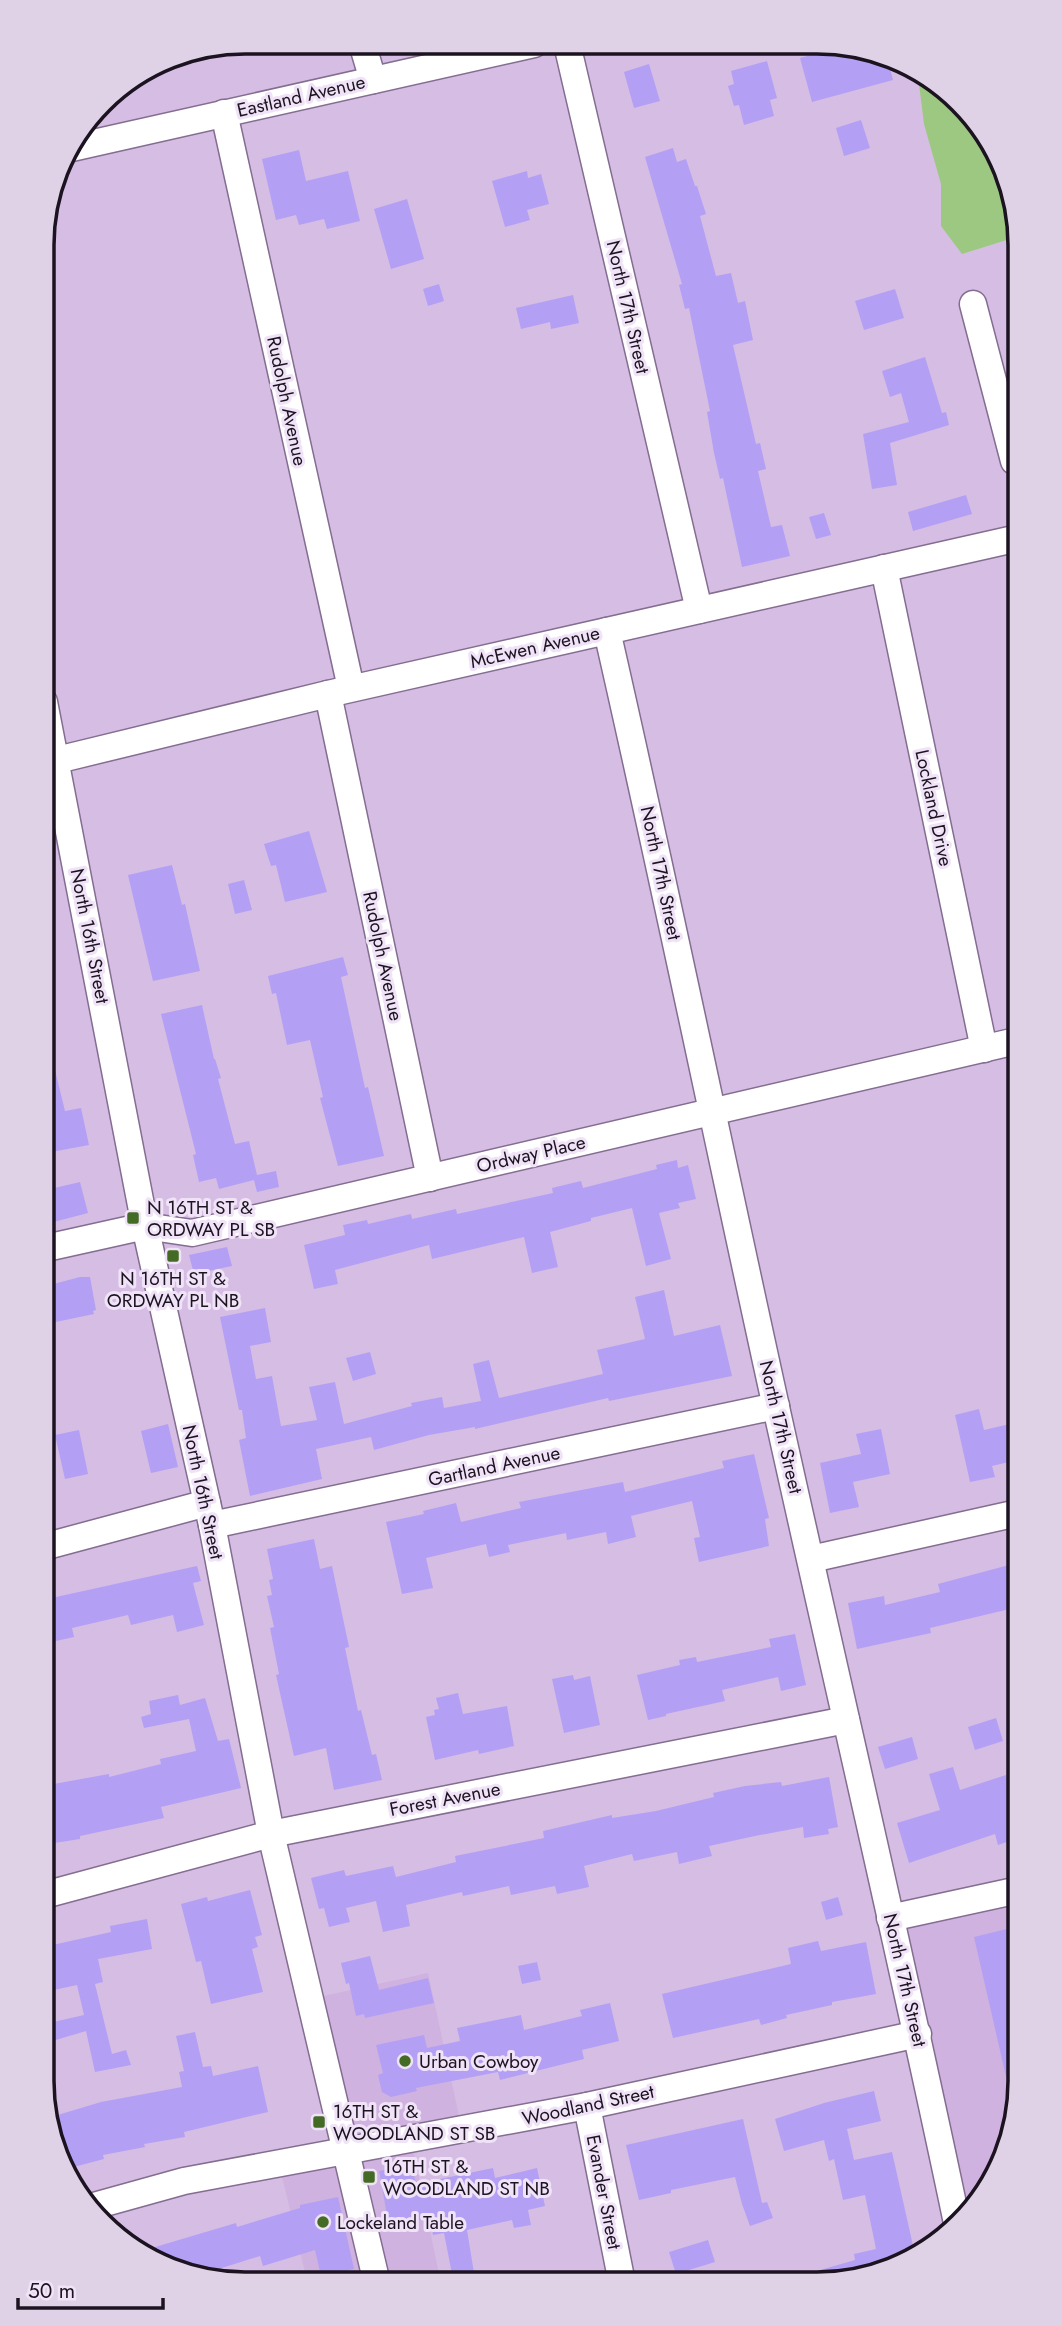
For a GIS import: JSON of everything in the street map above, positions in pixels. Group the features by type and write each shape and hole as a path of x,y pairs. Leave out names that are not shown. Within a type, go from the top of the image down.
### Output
{"street":[{"name":"North 17th Street","path":"569,54 699,610"},
{"path":"365,55 373,80"},
{"name":"Eastland Avenue","path":"83,145 487,55"},
{"name":"Rudolph Avenue","path":"224,114 339,691 430,1178"},
{"path":"973,304 1008,438"},
{"name":"McEwen Avenue","path":"57,760 339,691 1008,540"},
{"name":"Lockland Drive","path":"884,568 984,1049"},
{"name":"North 17th Street","path":"607,631 776,1406 918,2035 955,2212"},
{"name":"North 16th Street","path":"55,750 145,1226 209,1514 271,1834 374,2272"},
{"name":"Ordway Place","path":"54,1246 145,1226 192,1233 1008,1043"},
{"name":"Gartland Avenue","path":"54,1545 776,1406"},
{"path":"811,1559 1007,1515"},
{"name":"Forest Avenue","path":"54,1892 271,1834 846,1720"},
{"path":"890,1918 1007,1892"},
{"name":"Woodland Street","path":"100,2204 184,2181 587,2106 918,2035"},
{"name":"Evander Street","path":"587,2106 620,2272"}],"shaded area":[{"path":"1007,1893 1007,2094 1004,2118 993,2154 982,2176 955,2212 890,1918"},
{"path":"428,1973 462,2130 412,2144 439,2272 305,2272 279,2164 346,2152 310,1999"}],"green space":[{"path":"919,84 943,102 976,139 993,172 1001,196 1008,240 962,254 941,226 941,184 924,124"}],"building":[{"path":"817,54 854,58 890,69 893,80 812,102 800,58"},
{"path":"767,61 777,98 770,100 774,116 744,125 739,105 734,106 728,86 734,84 731,71"},
{"path":"649,64 660,101 634,108 624,72"},
{"path":"861,120 870,148 844,156 836,128"},
{"path":"673,148 677,162 686,159 697,186 706,214 700,216 716,276 731,273 738,303 745,301 753,340 733,345 756,444 760,443 766,469 758,471 771,527 782,525 790,556 742,567 723,478 720,479 714,453 707,412 710,411 689,308 685,309 679,285 682,284 645,157"},
{"path":"299,150 306,181 348,171 360,221 327,229 324,219 299,225 296,215 276,220 262,159"},
{"path":"527,171 528,178 541,174 549,204 527,210 530,220 505,227 492,181"},
{"path":"407,199 424,259 391,269 374,209"},
{"path":"439,284 444,301 428,306 423,289"},
{"path":"895,289 904,318 864,330 855,301"},
{"path":"573,295 579,323 551,329 550,322 521,329 516,308"},
{"path":"925,357 942,413 946,412 949,425 890,443 897,485 872,489 863,434 909,422 901,393 890,397 882,371"},
{"path":"966,495 972,514 913,531 908,512"},
{"path":"824,513 831,535 816,539 809,517"},
{"path":"309,831 327,892 285,902 276,865 271,866 264,844"},
{"path":"172,865 182,905 185,904 200,971 153,981 128,875"},
{"path":"244,880 252,910 235,914 228,884"},
{"path":"343,957 348,975 341,977 365,1088 368,1087 384,1156 338,1166 320,1098 323,1097 310,1040 287,1045 276,993 272,994 268,976"},
{"path":"202,1005 235,1144 249,1141 257,1175 276,1171 279,1187 257,1192 254,1180 219,1189 216,1178 199,1182 193,1155 196,1154 161,1014"},
{"path":"55,1068 65,1111 81,1108 89,1145 55,1151"},
{"path":"677,1160 678,1168 688,1165 696,1199 678,1203 680,1208 659,1213 671,1259 646,1266 632,1208 550,1232 558,1267 532,1273 524,1237 432,1259 429,1245 335,1270 338,1284 314,1289 304,1245 345,1235 343,1225 367,1220 368,1224 411,1214 412,1219 456,1209 457,1214 553,1193 552,1188 581,1181 583,1188 657,1169 656,1165"},
{"path":"80,1182 88,1213 54,1222 54,1188"},
{"path":"227,1247 232,1266 194,1274 189,1255"},
{"path":"90,1277 96,1310 93,1311 94,1314 54,1322 54,1284"},
{"path":"664,1290 674,1336 720,1325 732,1376 609,1401 608,1398 475,1429 429,1435 374,1450 371,1437 316,1449 322,1479 250,1496 239,1440 246,1438 242,1410 239,1410 220,1317 265,1308 271,1342 250,1346 256,1379 272,1376 281,1426 317,1420 309,1387 335,1382 344,1424 412,1406 411,1403 442,1397 444,1408 481,1401 473,1364 489,1360 499,1398 603,1374 597,1350 645,1339 635,1297"},
{"path":"370,1352 376,1374 353,1381 346,1358"},
{"path":"979,1409 984,1430 1007,1425 1007,1462 992,1466 995,1477 970,1482 955,1415"},
{"path":"168,1424 178,1467 151,1473 141,1431"},
{"path":"881,1429 890,1474 853,1482 859,1507 830,1513 820,1463 861,1454 856,1434"},
{"path":"79,1430 88,1474 65,1479 55,1435"},
{"path":"754,1454 769,1518 765,1519 769,1546 699,1562 694,1538 700,1537 692,1501 631,1516 636,1537 608,1544 606,1532 567,1540 566,1533 508,1545 510,1552 489,1557 486,1544 426,1558 433,1588 402,1594 386,1522 424,1514 423,1511 456,1503 461,1522 521,1508 519,1502 623,1482 625,1492 724,1468 722,1461"},
{"path":"314,1539 320,1569 332,1566 349,1647 345,1648 358,1711 361,1710 372,1755 376,1754 382,1780 334,1790 326,1748 294,1756 276,1675 279,1674 270,1628 274,1627 267,1596 272,1595 269,1580 273,1579 267,1549"},
{"path":"1007,1565 1007,1610 930,1628 931,1633 857,1649 848,1603 884,1596 885,1605 940,1592 938,1584"},
{"path":"197,1566 201,1581 193,1583 204,1625 177,1632 173,1615 131,1625 128,1615 72,1628 74,1637 54,1641 54,1597"},
{"path":"795,1634 806,1685 781,1691 778,1677 722,1690 725,1701 648,1720 637,1675 680,1665 679,1660 696,1657 697,1662 771,1647 769,1639"},
{"path":"573,1675 574,1680 590,1676 600,1725 564,1733 552,1679"},
{"path":"458,1693 463,1714 507,1706 514,1746 479,1754 478,1750 435,1760 426,1717 435,1715 434,1710 439,1709 436,1698"},
{"path":"178,1695 180,1705 205,1698 218,1741 229,1739 241,1788 161,1807 164,1818 54,1843 54,1784 109,1774 109,1777 161,1764 160,1759 196,1751 189,1719 144,1728 141,1717 151,1714 149,1701"},
{"path":"996,1718 1003,1741 975,1750 968,1727"},
{"path":"912,1737 918,1759 885,1769 878,1747"},
{"path":"953,1767 960,1790 1007,1775 1007,1842 998,1845 995,1834 909,1863 897,1823 940,1810 929,1774"},
{"path":"829,1777 838,1827 828,1829 829,1834 804,1838 803,1827 755,1836 709,1846 712,1856 679,1864 677,1852 634,1861 632,1854 584,1866 589,1887 557,1894 555,1886 511,1895 509,1886 463,1896 462,1892 406,1905 410,1926 383,1932 376,1901 346,1908 350,1922 329,1927 324,1908 319,1909 311,1878 344,1870 346,1876 393,1866 396,1877 456,1862 455,1856 544,1838 543,1831 612,1815 612,1818 656,1811 714,1797 713,1793 745,1786 781,1782 782,1786"},
{"path":"250,1890 262,1935 255,1937 258,1947 252,1949 263,1992 211,2004 201,1961 196,1962 181,1904 207,1897 208,1901"},
{"path":"838,1897 843,1915 826,1920 821,1902"},
{"path":"147,1919 152,1949 98,1959 103,1982 95,1984 112,2054 126,2050 131,2065 95,2072 86,2031 54,2041 54,2022 84,2015 77,1985 54,1990 54,1945 111,1932 110,1926"},
{"path":"1007,1929 1007,2081 974,1937"},
{"path":"818,1941 821,1951 866,1942 876,1994 832,2002 832,2005 786,2015 787,2018 761,2025 759,2019 673,2038 662,1994 791,1964 788,1948"},
{"path":"370,1956 379,1990 428,1978 434,2003 365,2018 364,2014 356,2016 349,1983 346,1984 341,1963"},
{"path":"537,1962 541,1980 522,1984 518,1966"},
{"path":"610,2003 619,2041 582,2050 584,2059 500,2080 498,2072 416,2088 417,2091 391,2097 382,2092 378,2075 383,2073 376,2045 424,2035 427,2048 460,2041 457,2028 521,2015 524,2030 582,2016 580,2010"},
{"path":"195,2032 203,2067 211,2066 213,2076 258,2066 268,2112 184,2132 185,2137 103,2155 104,2159 75,2167 58,2115 101,2102 182,2087 179,2072 184,2071 176,2036"},
{"path":"874,2091 881,2121 847,2129 854,2160 892,2152 913,2245 866,2265 813,2272 855,2260 854,2254 876,2249 865,2195 843,2200 834,2159 829,2161 824,2140 784,2151 775,2119"},
{"path":"743,2119 762,2203 767,2202 773,2218 750,2226 735,2177 671,2190 671,2193 639,2200 626,2145"},
{"path":"411,2164 416,2184 493,2168 495,2178 537,2168 545,2206 528,2210 531,2225 514,2228 512,2220 467,2230 474,2272 452,2272 444,2233 433,2235 430,2218 389,2226 379,2171"},
{"path":"338,2197 354,2269 320,2272 315,2250 263,2266 260,2256 217,2269 184,2262 153,2248 236,2223 237,2227 300,2208 300,2205"},
{"path":"708,2240 715,2262 675,2272 669,2252"}],"place":[{"name":"N 16TH ST & ORDWAY PL SB","path":"133,1218"},
{"name":"N 16TH ST & ORDWAY PL NB","path":"173,1256"},
{"name":"Urban Cowboy","path":"405,2061"},
{"name":"16TH ST & WOODLAND ST SB","path":"319,2122"},
{"name":"16TH ST & WOODLAND ST NB","path":"369,2177"},
{"name":"Lockeland Table","path":"323,2222"}]}
